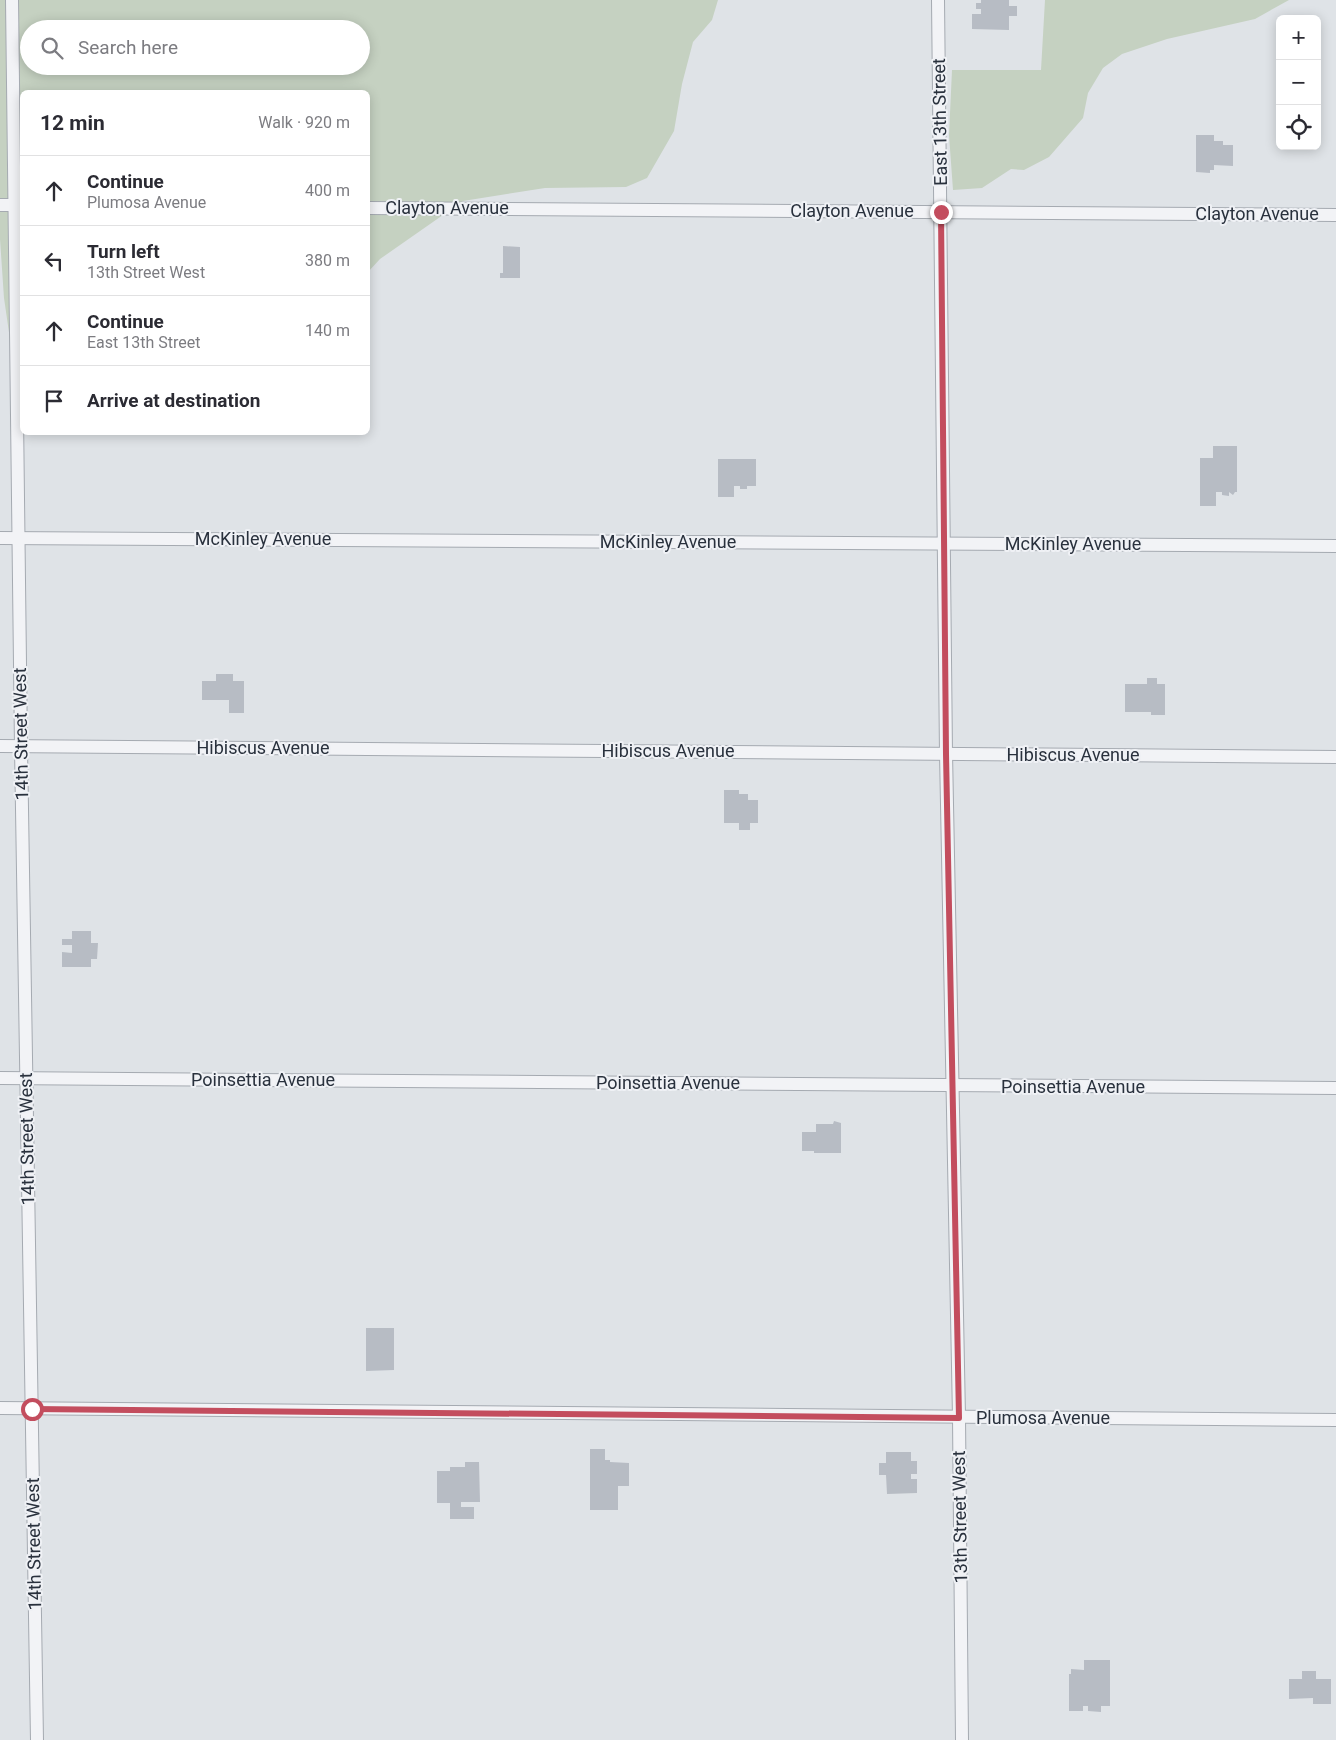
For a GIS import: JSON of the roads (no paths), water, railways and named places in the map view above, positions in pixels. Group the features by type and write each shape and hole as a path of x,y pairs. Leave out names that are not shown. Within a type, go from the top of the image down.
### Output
{"street":[{"name":"14th Street West","path":"12,0 18,205 18,538 38,1740"},
{"name":"East 13th Street","path":"938,0 945,543"},
{"path":"0,205 18,205"},
{"name":"Clayton Avenue","path":"370,208 1336,215"},
{"name":"McKinley Avenue","path":"0,538 1336,546"},
{"name":"13th Street West","path":"945,543 946,754 959,1418 962,1740"},
{"name":"Hibiscus Avenue","path":"0,746 1336,757"},
{"name":"Poinsettia Avenue","path":"0,1078 1336,1088"},
{"name":"Plumosa Avenue","path":"0,1408 135,1411 1336,1420"}]}
